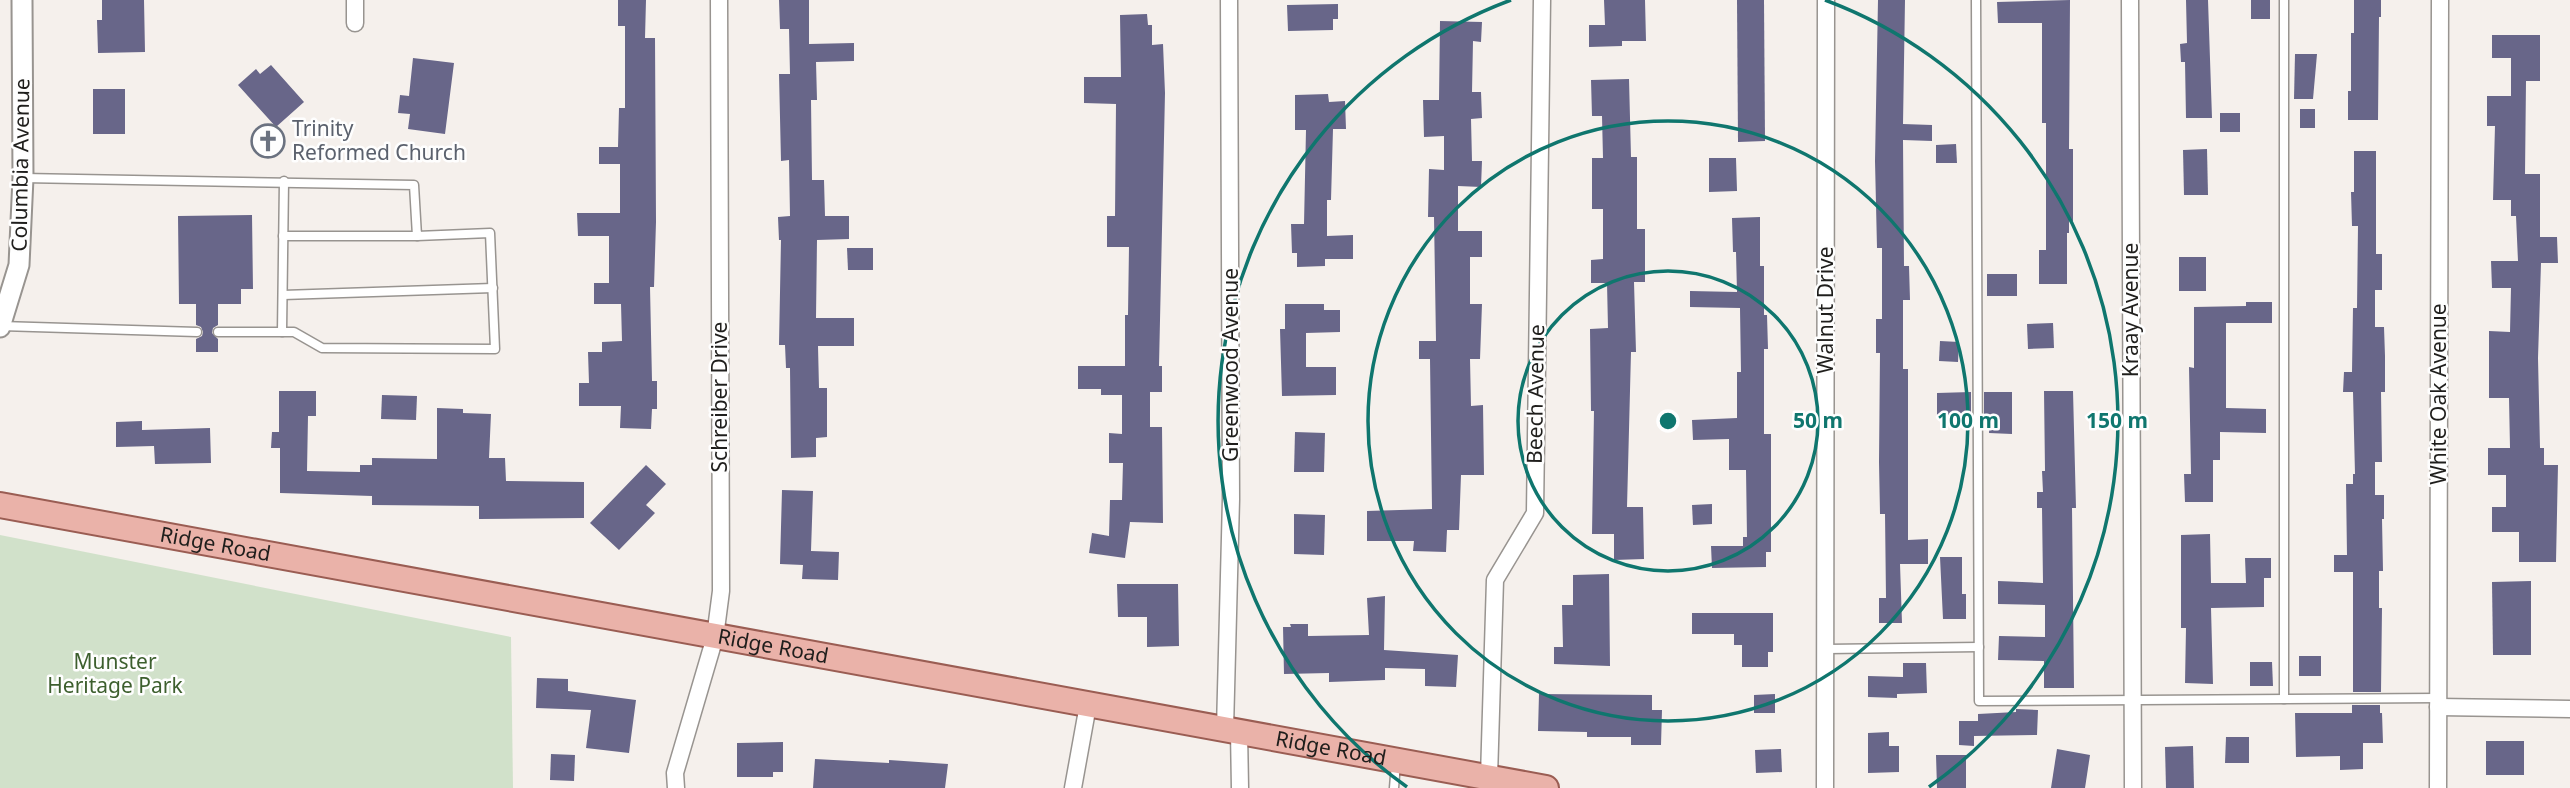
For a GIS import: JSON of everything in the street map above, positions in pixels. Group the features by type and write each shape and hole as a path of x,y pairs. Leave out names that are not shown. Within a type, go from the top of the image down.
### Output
{"main road":[{"name":"Ridge Road","path":"0,505 1546,788"}],"street":[{"name":"Columbia Avenue","path":"0,326 19,265 23,178 22,0"},
{"path":"355,0 355,23"},
{"name":"Schreiber Drive","path":"676,788 675,773 715,637 721,591 719,0"},
{"name":"Greenwood Avenue","path":"1230,0 1232,731 1240,788"},
{"name":"Beech Avenue","path":"1489,777 1495,580 1535,513 1542,0"},
{"name":"Walnut Drive","path":"1825,788 1826,0"},
{"name":"Kraay Avenue","path":"2130,0 2133,788"},
{"name":"White Oak Avenue","path":"2438,788 2440,0"},
{"path":"2438,703 2570,709"},
{"path":"1073,788 1088,705"}],"lane":[{"path":"1976,0 1979,701 2284,699 2438,703"},
{"path":"2284,0 2284,699"},
{"path":"23,178 414,185 417,236"},
{"path":"282,332 284,181"},
{"path":"218,332 294,332 322,348 495,349 490,233 283,236"},
{"path":"282,295 493,288"},
{"path":"0,326 197,332"},
{"path":"1827,649 1979,647"},
{"path":"1394,788 1396,760"}],"green space":[{"name":"Munster Heritage Park","path":"0,535 511,637 513,788 0,788"}],"building":[{"path":"102,0 144,0 145,52 98,53 97,20 102,20"},
{"path":"618,0 646,0 645,38 655,38 656,222 654,287 650,287 652,381 657,381 657,409 652,409 651,429 620,428 621,406 579,406 579,383 589,383 588,352 602,352 602,342 622,341 621,304 594,304 594,283 609,283 609,236 578,236 577,213 620,213 620,164 599,164 599,147 618,147 619,108 625,108 625,26 618,26"},
{"path":"779,0 809,0 809,44 854,43 854,61 816,62 817,100 811,100 812,180 824,180 825,216 849,216 849,239 817,240 816,318 854,318 854,346 818,346 819,388 827,388 827,437 816,438 816,457 791,458 790,368 786,368 785,345 779,345 781,240 778,217 790,216 789,160 781,161 779,74 790,74 789,29 780,29"},
{"path":"1604,0 1645,0 1646,41 1622,41 1622,46 1589,47 1589,25 1605,25"},
{"path":"1737,0 1764,0 1765,141 1738,142"},
{"path":"1878,0 1905,0 1903,124 1932,125 1932,141 1903,140 1904,266 1909,266 1910,300 1903,300 1903,369 1908,369 1908,540 1928,539 1928,564 1900,564 1902,623 1879,623 1879,598 1886,598 1885,514 1880,514 1880,353 1876,353 1876,319 1882,319 1882,248 1877,248 1875,161"},
{"path":"2070,0 2069,149 2073,149 2073,221 2069,221 2067,233 2067,284 2039,284 2039,250 2046,250 2046,123 2042,123 2042,23 1998,23 1997,2"},
{"path":"2186,0 2208,0 2212,118 2186,118 2185,62 2181,62 2180,44 2187,43"},
{"path":"2251,0 2270,0 2270,19 2251,19"},
{"path":"2354,0 2381,0 2378,120 2348,120"},
{"path":"1338,4 1338,19 1333,19 1333,30 1288,31 1287,5"},
{"path":"1147,14 1148,25 1152,25 1152,45 1163,44 1165,93 1159,366 1162,366 1162,392 1150,392 1150,427 1162,427 1163,523 1130,522 1125,558 1089,553 1092,533 1109,536 1110,500 1122,500 1123,463 1109,463 1109,433 1122,434 1122,395 1101,395 1101,389 1078,389 1078,366 1125,366 1129,247 1107,247 1107,216 1115,216 1116,104 1084,103 1084,77 1121,77 1120,15"},
{"path":"1440,21 1482,22 1481,42 1473,41 1472,92 1481,92 1482,118 1471,119 1472,161 1482,161 1481,187 1458,186 1458,231 1482,231 1482,257 1470,257 1470,304 1482,304 1480,359 1470,359 1471,406 1483,405 1484,475 1461,475 1459,530 1447,530 1446,552 1413,551 1414,541 1367,541 1367,511 1432,509 1430,359 1419,359 1419,341 1436,341 1434,217 1428,217 1429,169 1444,170 1444,136 1424,137 1423,100 1439,100"},
{"path":"2492,35 2540,35 2540,81 2526,81 2525,174 2540,174 2540,237 2557,237 2558,263 2541,263 2538,358 2540,448 2544,448 2544,465 2558,465 2556,562 2519,562 2519,532 2492,532 2492,507 2506,507 2506,475 2488,475 2488,448 2510,448 2509,398 2489,398 2489,331 2510,332 2511,288 2492,288 2491,261 2518,261 2516,216 2511,216 2511,200 2493,200 2495,126 2487,126 2487,96 2511,96 2511,58 2492,58"},
{"path":"2295,54 2317,54 2313,99 2294,99"},
{"path":"413,58 454,63 445,134 408,129 410,114 398,113 400,95 409,96"},
{"path":"271,65 304,102 276,127 238,85 256,69 260,74"},
{"path":"1629,79 1631,157 1637,157 1637,229 1645,229 1645,282 1634,282 1636,352 1631,352 1627,507 1643,507 1644,559 1614,560 1614,534 1592,534 1594,411 1591,411 1590,329 1608,328 1607,283 1591,283 1591,260 1603,259 1603,209 1592,209 1592,158 1603,158 1602,116 1592,116 1591,80"},
{"path":"93,89 125,89 125,134 93,134"},
{"path":"1328,94 1329,102 1345,101 1346,129 1333,129 1327,236 1353,235 1353,259 1325,259 1325,266 1297,267 1297,253 1292,253 1291,224 1304,224 1306,130 1295,130 1295,95"},
{"path":"2300,109 2315,109 2315,128 2300,128"},
{"path":"2220,113 2240,113 2240,132 2220,132"},
{"path":"1956,144 1957,163 1936,163 1936,145"},
{"path":"2207,149 2208,195 2184,195 2183,150"},
{"path":"2354,151 2376,151 2376,254 2382,254 2382,290 2375,290 2375,327 2384,327 2385,356 2385,392 2381,392 2382,462 2375,462 2375,495 2384,495 2383,571 2379,571 2379,608 2382,608 2381,692 2353,692 2353,572 2334,572 2334,555 2347,555 2346,484 2353,484 2355,474 2353,392 2343,392 2344,372 2352,372 2353,308 2357,308 2358,226 2352,226 2351,192 2354,192"},
{"path":"1709,158 1736,158 1737,191 1709,192"},
{"path":"252,215 253,289 241,289 241,304 218,304 218,325 213,328 212,333 218,339 218,352 196,352 196,339 202,336 203,332 201,327 196,325 196,304 179,304 178,216"},
{"path":"1760,217 1760,266 1764,266 1764,315 1767,315 1768,349 1764,349 1764,434 1771,434 1771,552 1766,552 1766,567 1712,568 1711,546 1743,546 1743,537 1747,537 1746,470 1729,470 1729,439 1693,440 1692,420 1737,418 1737,372 1741,372 1740,308 1690,307 1690,291 1737,292 1732,218"},
{"path":"847,248 873,248 873,270 848,270"},
{"path":"2179,257 2206,257 2206,291 2179,291"},
{"path":"1987,274 2017,274 2017,296 1987,296"},
{"path":"2246,302 2272,302 2272,323 2226,323 2226,408 2266,409 2266,433 2220,432 2220,460 2213,460 2213,502 2185,502 2184,474 2191,474 2189,367 2194,368 2194,307 2246,306"},
{"path":"1285,304 1324,304 1324,310 1340,310 1340,332 1306,333 1306,367 1336,367 1336,395 1282,396 1280,329 1285,329"},
{"path":"2053,323 2054,348 2028,349 2027,324"},
{"path":"1940,341 1959,342 1958,362 1939,361"},
{"path":"279,391 316,391 316,416 308,416 307,471 360,472 360,465 372,465 372,458 437,459 437,408 463,409 463,413 491,414 489,458 505,458 506,481 584,482 584,518 479,519 479,506 372,505 372,496 280,493 280,448 271,448 272,432 279,432"},
{"path":"2044,391 2073,391 2076,508 2072,508 2074,688 2044,688 2044,661 1998,660 1999,636 2045,637 2045,605 1998,604 1998,581 2043,583 2042,508 2037,508 2037,492 2043,492 2042,471 2045,471"},
{"path":"1971,392 1971,416 1937,417 1937,393"},
{"path":"1984,392 2012,392 2012,434 1989,433 1990,416 1984,416"},
{"path":"382,395 417,396 416,420 381,419"},
{"path":"142,421 142,430 210,428 211,463 155,464 154,446 116,447 116,422"},
{"path":"1295,432 1325,433 1324,472 1294,472"},
{"path":"646,465 666,484 646,505 655,513 619,550 590,523"},
{"path":"782,490 813,491 811,551 839,552 838,580 802,579 803,565 780,564"},
{"path":"1712,504 1712,524 1693,525 1692,505"},
{"path":"1294,514 1325,515 1324,555 1294,554"},
{"path":"2210,534 2211,583 2246,583 2245,558 2271,558 2271,578 2264,578 2264,607 2211,608 2213,684 2185,683 2186,628 2181,628 2181,535"},
{"path":"1940,557 1962,557 1962,594 1966,594 1966,619 1943,619"},
{"path":"1609,574 1610,666 1554,664 1554,647 1563,647 1562,605 1573,605 1573,575"},
{"path":"2531,581 2531,655 2493,655 2492,582"},
{"path":"1117,584 1178,584 1179,646 1147,647 1147,617 1118,617"},
{"path":"1385,596 1384,650 1458,655 1456,687 1425,686 1425,669 1385,668 1385,680 1329,682 1329,673 1284,674 1283,627 1291,627 1290,624 1308,624 1308,636 1369,635 1367,598"},
{"path":"1692,613 1773,613 1773,652 1768,652 1768,667 1742,667 1742,645 1734,645 1734,634 1692,634"},
{"path":"2299,656 2321,656 2321,676 2299,676"},
{"path":"2250,662 2272,662 2273,686 2250,686"},
{"path":"1903,663 1926,663 1927,693 1897,694 1897,698 1868,697 1868,676 1903,677"},
{"path":"537,678 568,679 568,691 636,700 629,753 586,748 591,710 536,708"},
{"path":"1539,694 1652,695 1652,710 1662,710 1661,745 1631,745 1631,737 1587,737 1587,732 1538,731"},
{"path":"1775,694 1775,713 1754,713 1754,695"},
{"path":"2352,705 2380,705 2382,713 2383,743 2363,743 2363,769 2340,770 2340,756 2296,757 2295,713 2352,713"},
{"path":"2016,709 2038,710 2037,735 1974,736 1974,746 1959,745 1959,721 1978,721 1978,714 2016,712"},
{"path":"1889,732 1889,746 1899,746 1899,772 1868,773 1868,733"},
{"path":"2226,737 2249,737 2249,763 2225,763"},
{"path":"2486,741 2524,741 2524,775 2486,775"},
{"path":"783,742 783,772 773,772 773,777 737,777 737,743"},
{"path":"2193,746 2194,788 2166,788 2165,747"},
{"path":"1781,749 1782,772 1756,773 1755,750"},
{"path":"2057,749 2090,755 2085,788 2051,788"},
{"path":"551,754 575,755 574,781 550,780"},
{"path":"1936,755 1966,755 1966,788 1937,788"},
{"path":"815,759 948,764 945,788 813,788"}],"place":[{"name":"Trinity Reformed Church","path":"268,141"}]}
